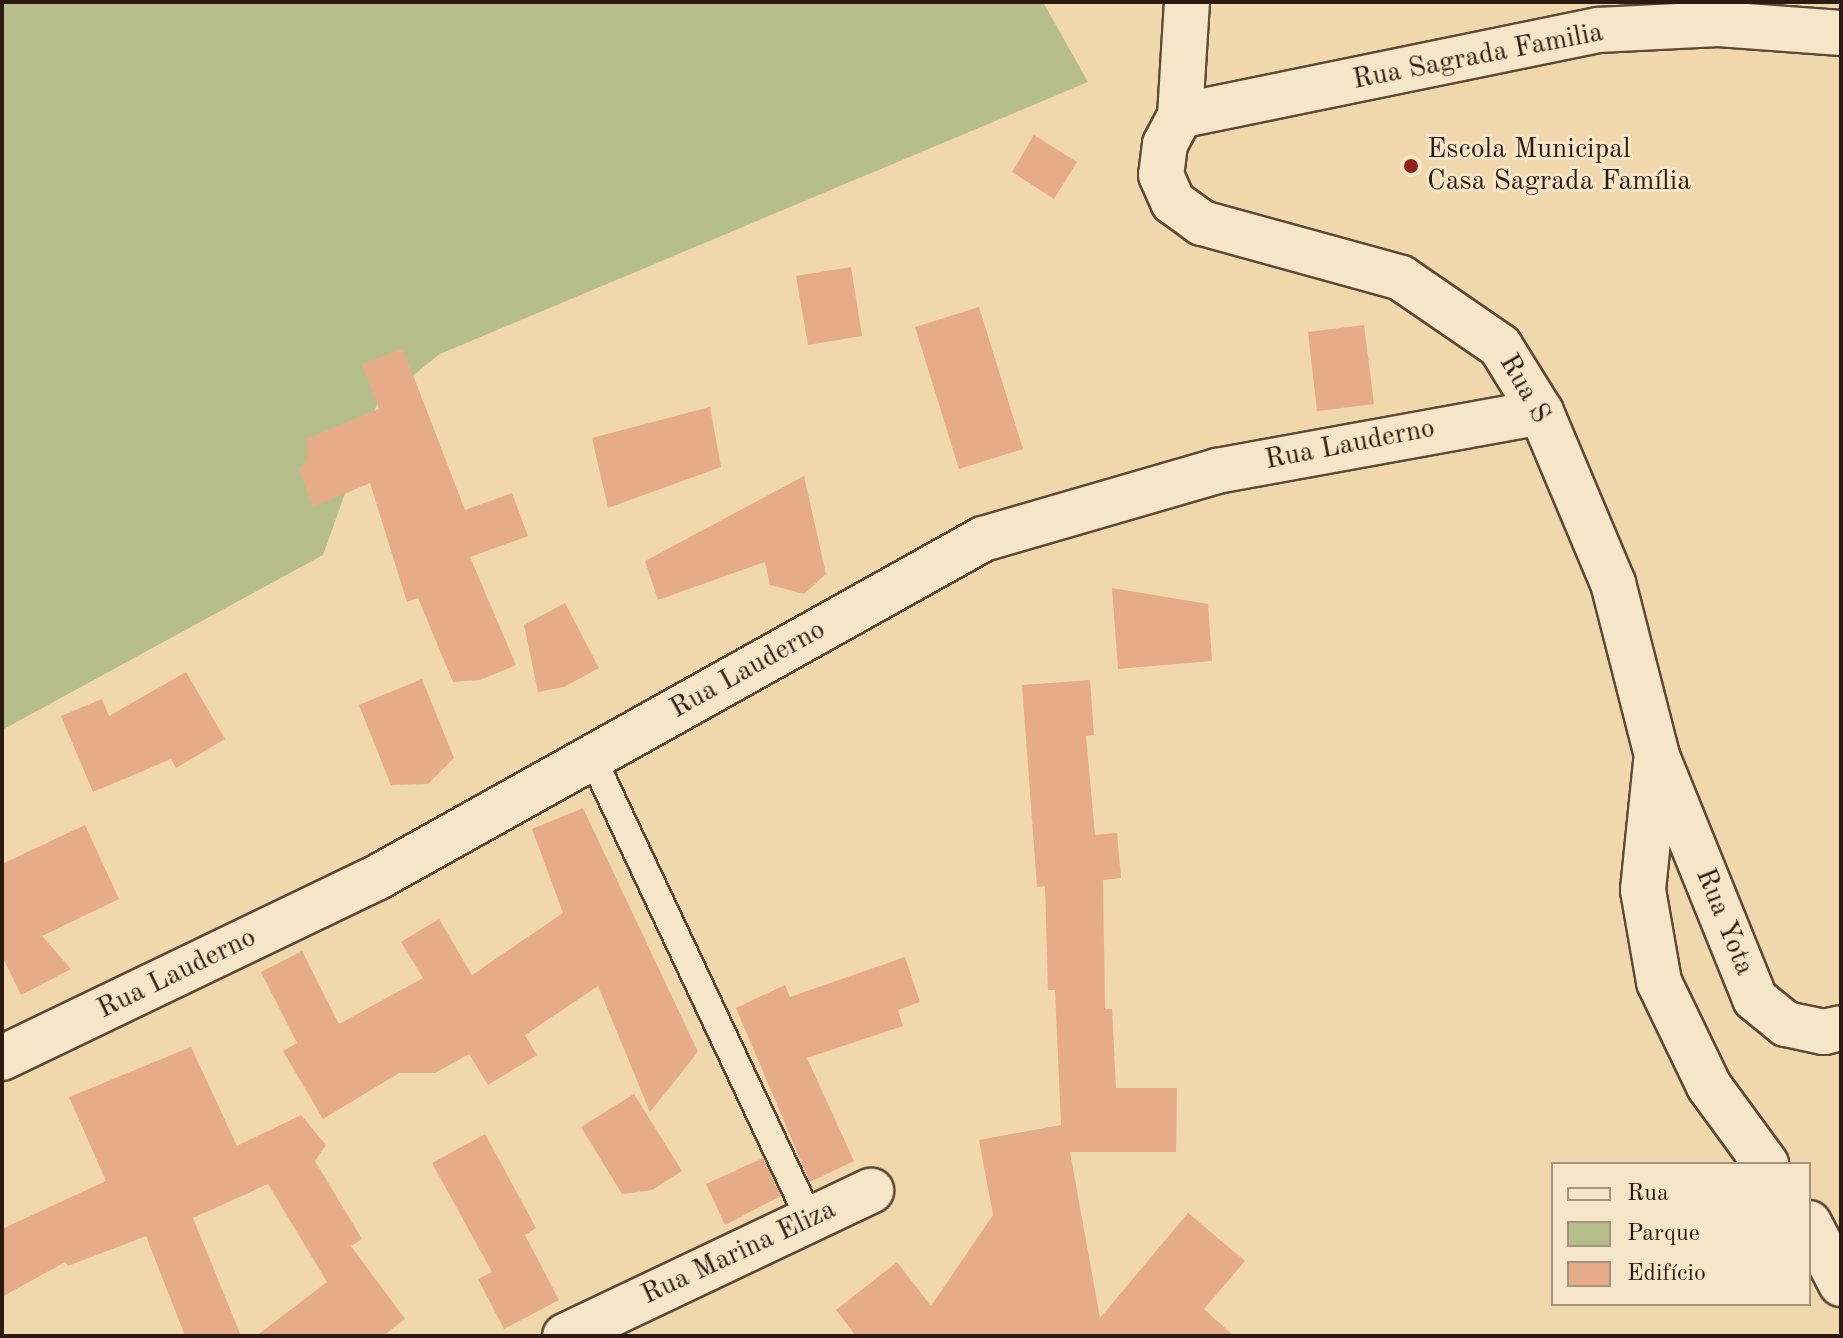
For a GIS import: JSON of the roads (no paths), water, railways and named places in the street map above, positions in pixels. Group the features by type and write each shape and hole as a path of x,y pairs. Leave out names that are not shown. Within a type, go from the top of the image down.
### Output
{"street":[{"path":"1180,116 1187,2"},
{"name":"Rua Sagrada Familia","path":"1180,116 1598,30 1718,24 1841,33"},
{"name":"Rua S","path":"1180,116 1165,144 1161,175 1173,202 1202,223 1401,278 1500,346 1541,412 1613,583 1657,756"},
{"name":"Rua Lauderno","path":"2,1058 378,877 983,539 1217,471 1541,412"},
{"path":"1657,756 1643,890 1659,982 1709,1086 1765,1162"},
{"name":"Rua Yota","path":"1657,756 1755,999 1786,1024 1824,1032 1841,1028"},
{"name":"Rua Marina Eliza","path":"565,1336 871,1191"},
{"path":"1811,1227 1841,1284"}],"lane":[{"path":"592,757 810,1220"}],"place":[{"name":"Escola Municipal Casa Sagrada Família","path":"1411,166"}]}
